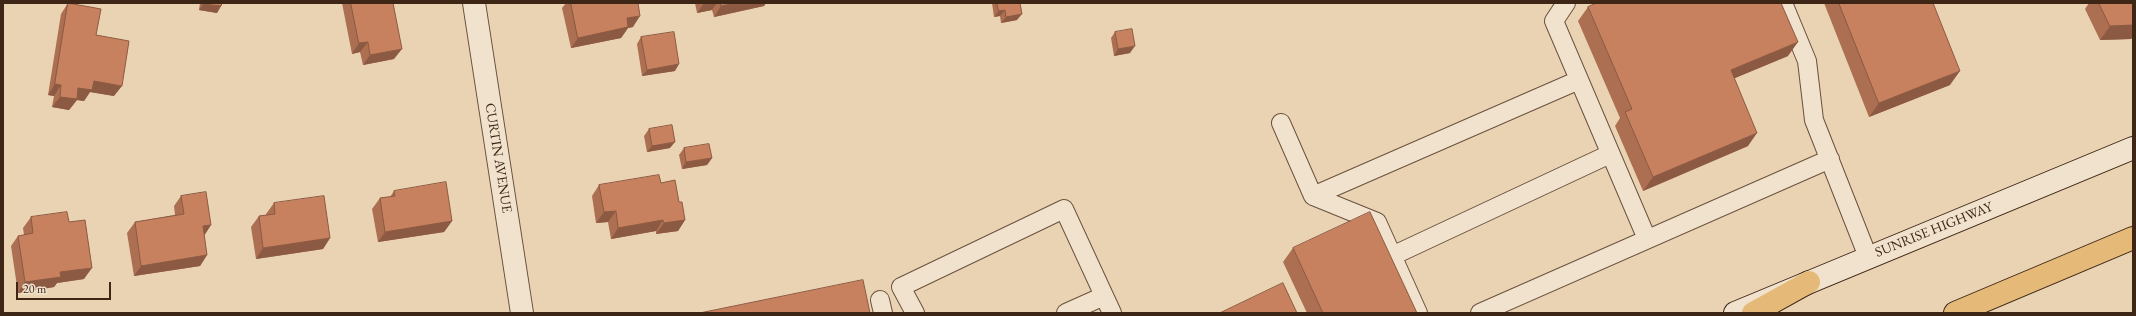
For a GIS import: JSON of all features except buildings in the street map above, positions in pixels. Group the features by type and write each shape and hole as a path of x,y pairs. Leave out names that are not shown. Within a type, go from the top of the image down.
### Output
{"highway":[{"path":"1955,313 2133,238"},
{"path":"1753,313 1809,282"}],"main road":[{"name":"CURTIN AVENUE","path":"474,3 522,313"},
{"name":"SUNRISE HIGHWAY","path":"1735,313 2133,148"}],"lane":[{"path":"1566,3 1554,21 1647,240"},
{"path":"1782,3 1808,61 1814,120 1868,258"},
{"path":"1313,196 1579,80"},
{"path":"1281,123 1313,196 1377,222 1418,313"},
{"path":"1392,256 1610,154"},
{"path":"1480,313 1830,159"},
{"path":"914,313 901,287 1064,209 1112,313"},
{"path":"1066,313 1104,296"}]}
